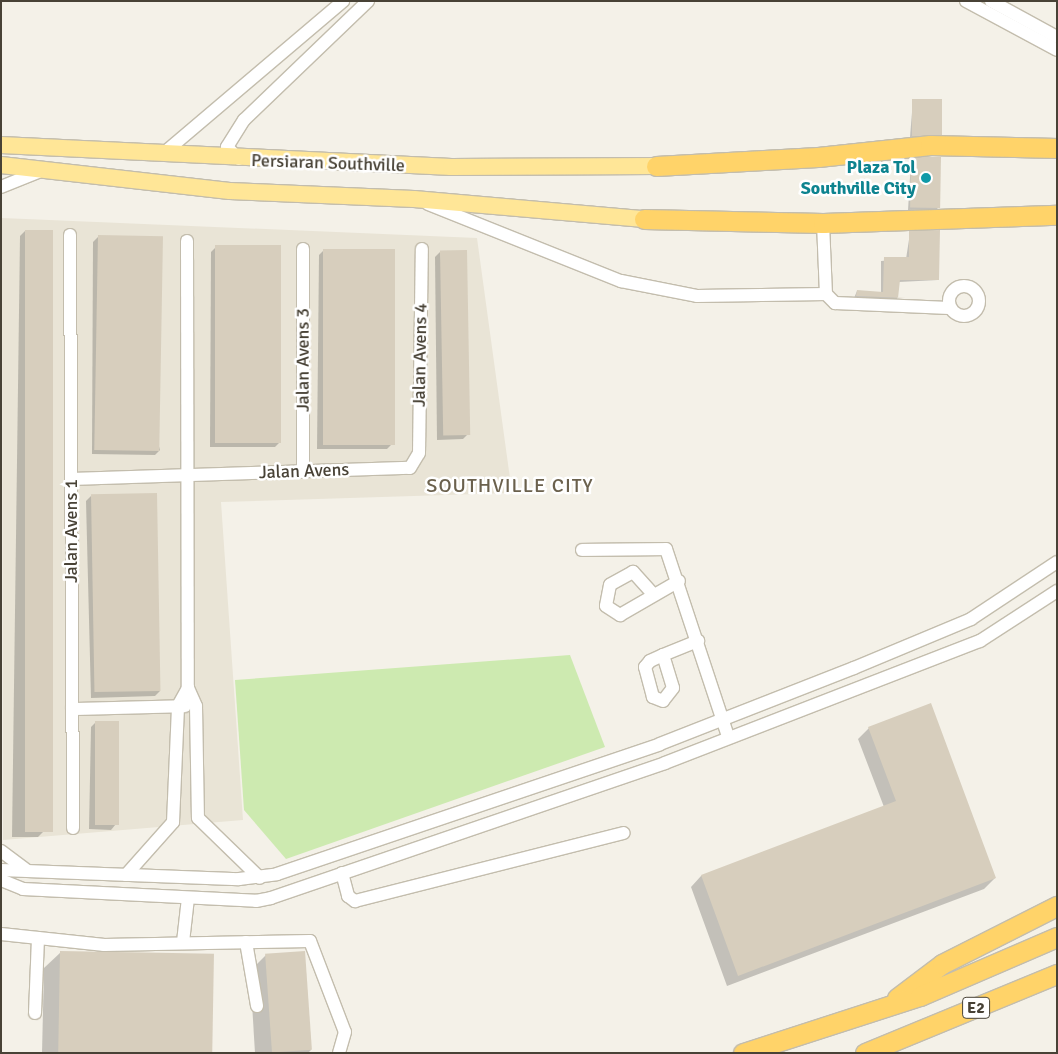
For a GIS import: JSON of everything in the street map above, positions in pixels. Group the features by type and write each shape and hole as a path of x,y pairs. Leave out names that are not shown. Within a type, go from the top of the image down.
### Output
{"highway":[{"path":"656,166 818,157 930,145 1057,148"},
{"path":"644,219 823,223 1057,216"},
{"path":"884,1008 942,964 1057,906"},
{"name":"E2","path":"743,1053 884,1008 1057,937"},
{"name":"E2","path":"865,1053 1057,974"}],"main road":[{"name":"Persiaran Southville","path":"1,145 164,153 240,160 450,167 656,166"},
{"name":"Persiaran Southville","path":"1,165 50,168 230,191 414,199 644,219"}],"street":[{"path":"164,153 343,1"},
{"path":"240,160 228,147 244,120 368,1"},
{"path":"966,1 1057,50"},
{"path":"991,1 1057,37"},
{"path":"1,187 50,168"},
{"path":"414,199 620,281 697,296 826,294"},
{"path":"823,223 826,294 835,303 949,308"},
{"name":"Jalan Avens 1","path":"70,235 73,828"},
{"path":"187,240 188,688 196,706 195,788 198,818 260,878"},
{"name":"Jalan Avens 3","path":"303,249 303,470"},
{"name":"Jalan Avens 4","path":"417,462 422,249"},
{"name":"Jalan Avens","path":"71,479 410,468 417,462"},
{"path":"582,550 666,548 728,736"},
{"path":"1,870 260,878 660,744 723,717 972,619 1057,562"},
{"path":"653,594 678,581"},
{"path":"1,880 23,889 256,901 342,873 728,736 980,641 1057,591"},
{"path":"972,619 980,641"},
{"path":"663,655 698,641"},
{"path":"126,875 173,822 176,788 178,706 188,688"},
{"path":"72,709 196,706"},
{"path":"177,745 196,745"},
{"path":"176,788 195,788"},
{"path":"342,873 348,896 355,901 624,833"},
{"path":"1,850 26,870"},
{"path":"183,942 188,898"},
{"path":"1,934 104,946 183,942 310,941 345,1032 339,1053"},
{"path":"35,1013 38,938"},
{"path":"246,942 257,1006"}],"shaded area":[{"path":"2,218 477,238 512,493 221,502 243,820 3,840"}],"green space":[{"path":"570,655 605,747 286,859 244,810 235,680"}],"building":[{"path":"912,99 942,99 942,136 912,136"},
{"path":"911,156 941,157 940,208 910,207"},
{"path":"25,230 53,230 53,832 25,832"},
{"path":"940,230 939,280 900,280 898,298 856,296 857,290 883,292 884,257 909,257 909,231"},
{"path":"98,235 163,236 159,451 94,450"},
{"path":"215,245 281,245 281,443 215,443"},
{"path":"323,249 395,249 395,445 323,445"},
{"path":"440,250 467,250 470,435 443,435"},
{"path":"157,493 160,691 94,692 91,494"},
{"path":"931,703 996,878 738,976 701,875 896,801 868,727"},
{"path":"95,721 119,721 119,825 95,825"},
{"path":"60,951 214,954 212,1053 58,1053"},
{"path":"305,951 312,1050 272,1053 265,954"}],"place":[{"name":"Plaza Tol Southville City","path":"926,178"}],"district":[{"name":"SOUTHVILLE CITY","path":"510,485"}]}
